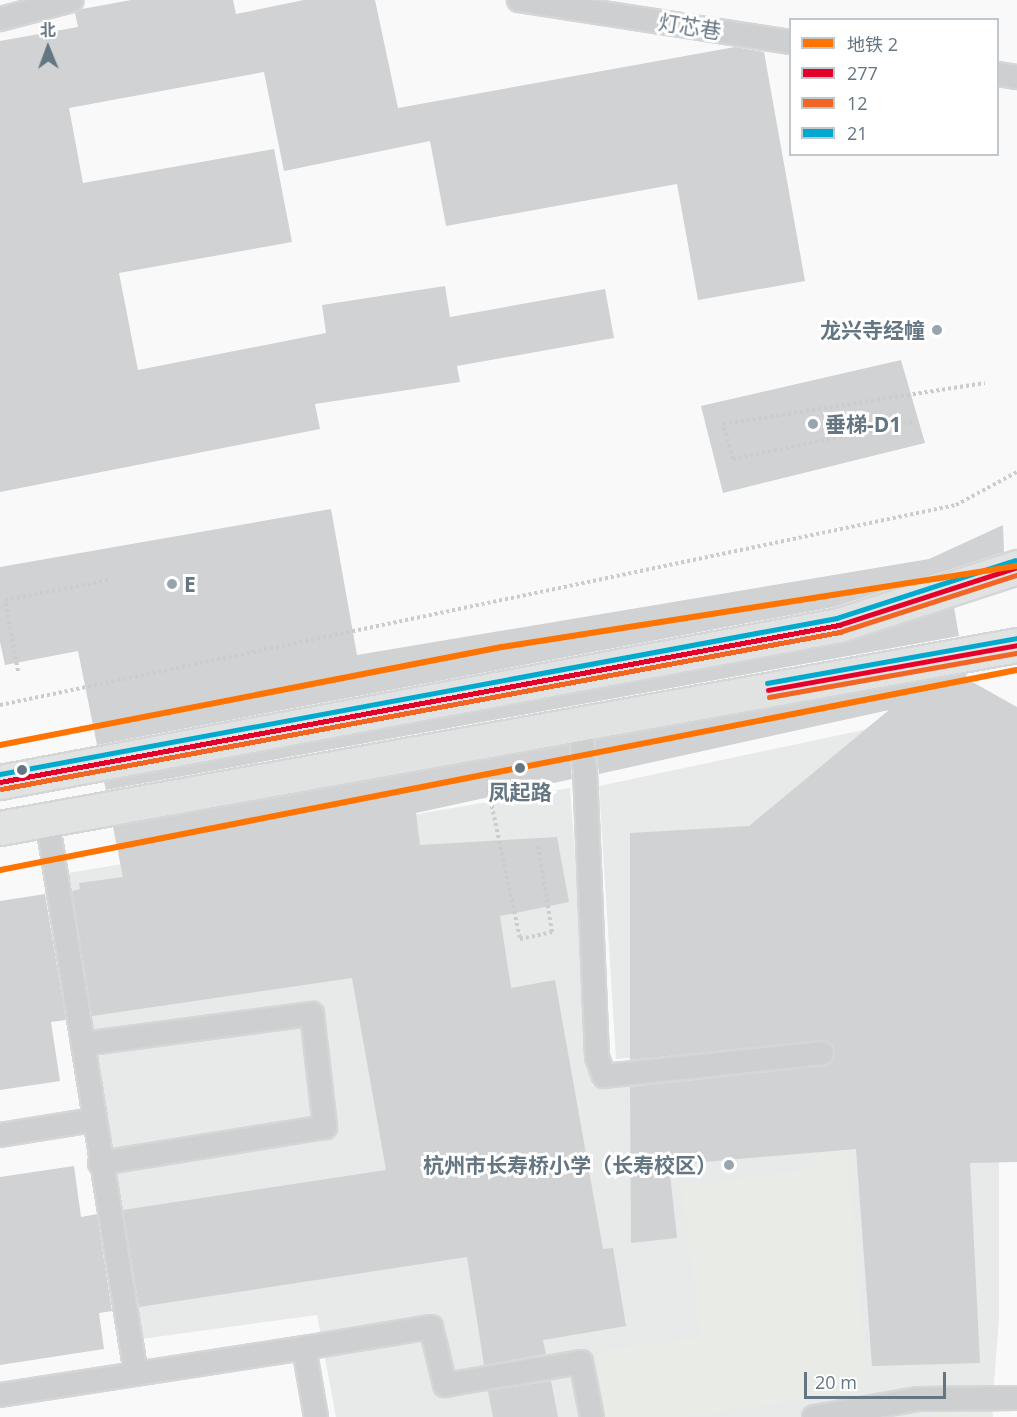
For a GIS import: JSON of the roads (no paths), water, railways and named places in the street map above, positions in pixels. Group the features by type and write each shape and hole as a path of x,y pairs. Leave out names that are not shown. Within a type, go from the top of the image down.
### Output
{"main road":[{"path":"0,782 839,625 1017,567"},
{"path":"0,828 1017,645"}],"lane":[{"path":"0,19 72,0"},
{"name":"灯芯巷","path":"519,0 789,42"},
{"path":"999,74 1017,77"},
{"path":"580,724 585,771 597,1058 604,1076 822,1053"},
{"path":"47,819 100,1163 136,1374"},
{"path":"83,1044 312,1014 325,1127 100,1163"},
{"path":"0,1135 94,1120"},
{"path":"0,1395 431,1327 445,1385 581,1362 592,1417"},
{"path":"304,1348 316,1417"},
{"path":"814,1417 918,1399 1017,1398"}],"metro line":[{"name":"2","path":"0,745 502,647 1017,566"},
{"name":"2","path":"0,870 1017,670"}],"place":[{"name":"龙兴寺经幢","path":"937,330"},
{"name":"垂梯-D1","path":"813,424"},
{"name":"E","path":"172,584"},
{"name":"凤起路","path":"520,768"},
{"name":"杭州市长寿桥小学（长寿校区）","path":"729,1165"}]}
